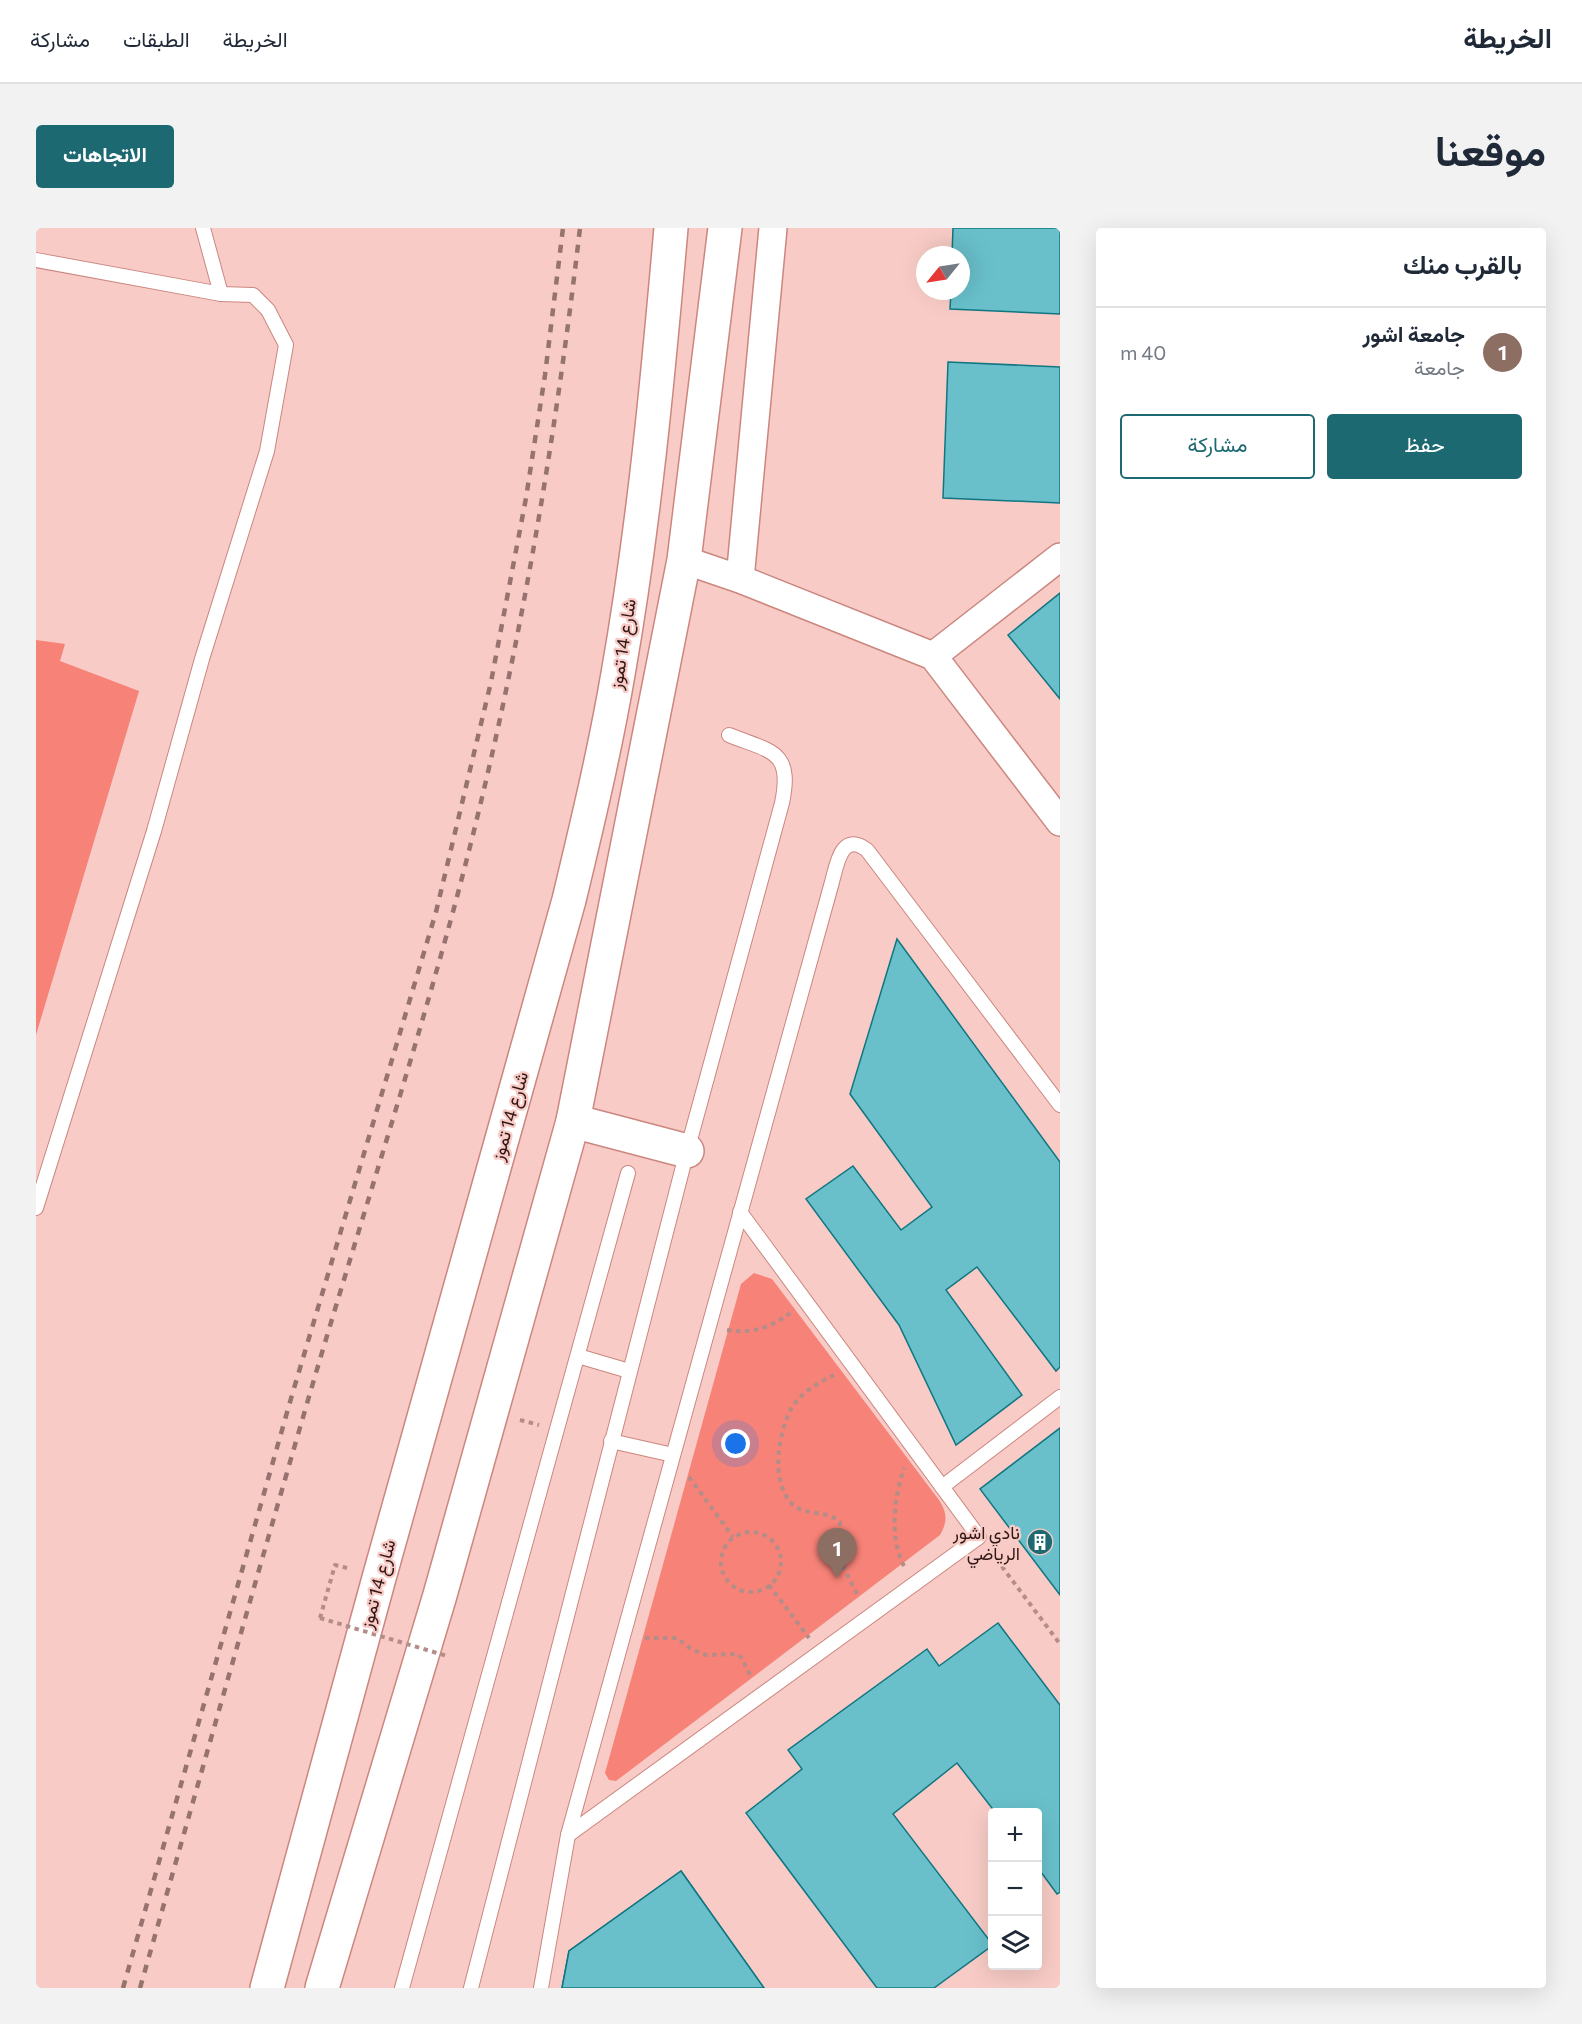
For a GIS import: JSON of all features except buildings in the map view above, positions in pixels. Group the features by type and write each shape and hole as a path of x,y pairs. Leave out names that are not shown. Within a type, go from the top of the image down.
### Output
{"main road":[{"name":"شارع 14 تموز","path":"267,1988 382,1566 569,900 596,788 619,673 631,588 656,395 670,228"},
{"path":"322,1988 440,1595 573,1120 684,561 725,228"},
{"path":"573,1120 687,1150"}],"street":[{"path":"740,579 773,228"},
{"path":"933,656 1060,557"},
{"path":"684,561 740,579 933,656 1060,822"}],"lane":[{"path":"203,228 221,294"},
{"path":"36,260 221,294 253,295 268,310 286,345 267,451 202,659 154,831 36,1208"},
{"path":"471,1988 610,1441 782,803 787,775 782,762 773,753 729,735"},
{"path":"541,1988 568,1835 832,882 839,859 850,844 859,844 867,850 1060,1105"},
{"path":"402,1988 628,1173"},
{"path":"568,1835 980,1537 740,1212"},
{"path":"578,1356 629,1371"},
{"path":"942,1487 1060,1397"},
{"path":"610,1441 673,1455"}],"path":[{"path":"708,1327 742,1332 760,1330 778,1322 806,1301"},
{"path":"856,1370 833,1375 821,1382 791,1408 783,1433 778,1470 782,1487 791,1503 802,1510 833,1515 840,1522 839,1546 842,1564 852,1587 871,1616"},
{"path":"491,1413 558,1429"},
{"path":"912,1445 898,1484 895,1510 897,1553 914,1585"},
{"path":"673,1455 733,1537"},
{"path":"749,1531 759,1532 775,1544 781,1564 779,1574 769,1586 756,1592 747,1592 737,1589 723,1576 721,1556 724,1546 733,1537 749,1531"},
{"path":"980,1537 1060,1644"},
{"path":"335,1565 320,1618 447,1656"},
{"path":"769,1586 820,1653"},
{"path":"622,1637 676,1638 691,1649 706,1655 735,1654 741,1658 760,1696"}],"shaded area":[{"path":"36,640 65,644 60,661 139,691 36,1035"},
{"path":"754,1273 772,1279 939,1500 945,1513 944,1525 940,1535 616,1781 609,1780 605,1773 741,1284"}],"railway":[{"path":"123,1988 292,1395 436,912 491,682 526,498 545,375 563,228"},
{"path":"140,1988 308,1400 434,979 473,834 494,748 529,575 557,402 580,228"}],"place":[{"name":"نادي اشور الرياضي","path":"1040,1542"},
{"name":"جامعة اشور","path":"837,1578"}]}
